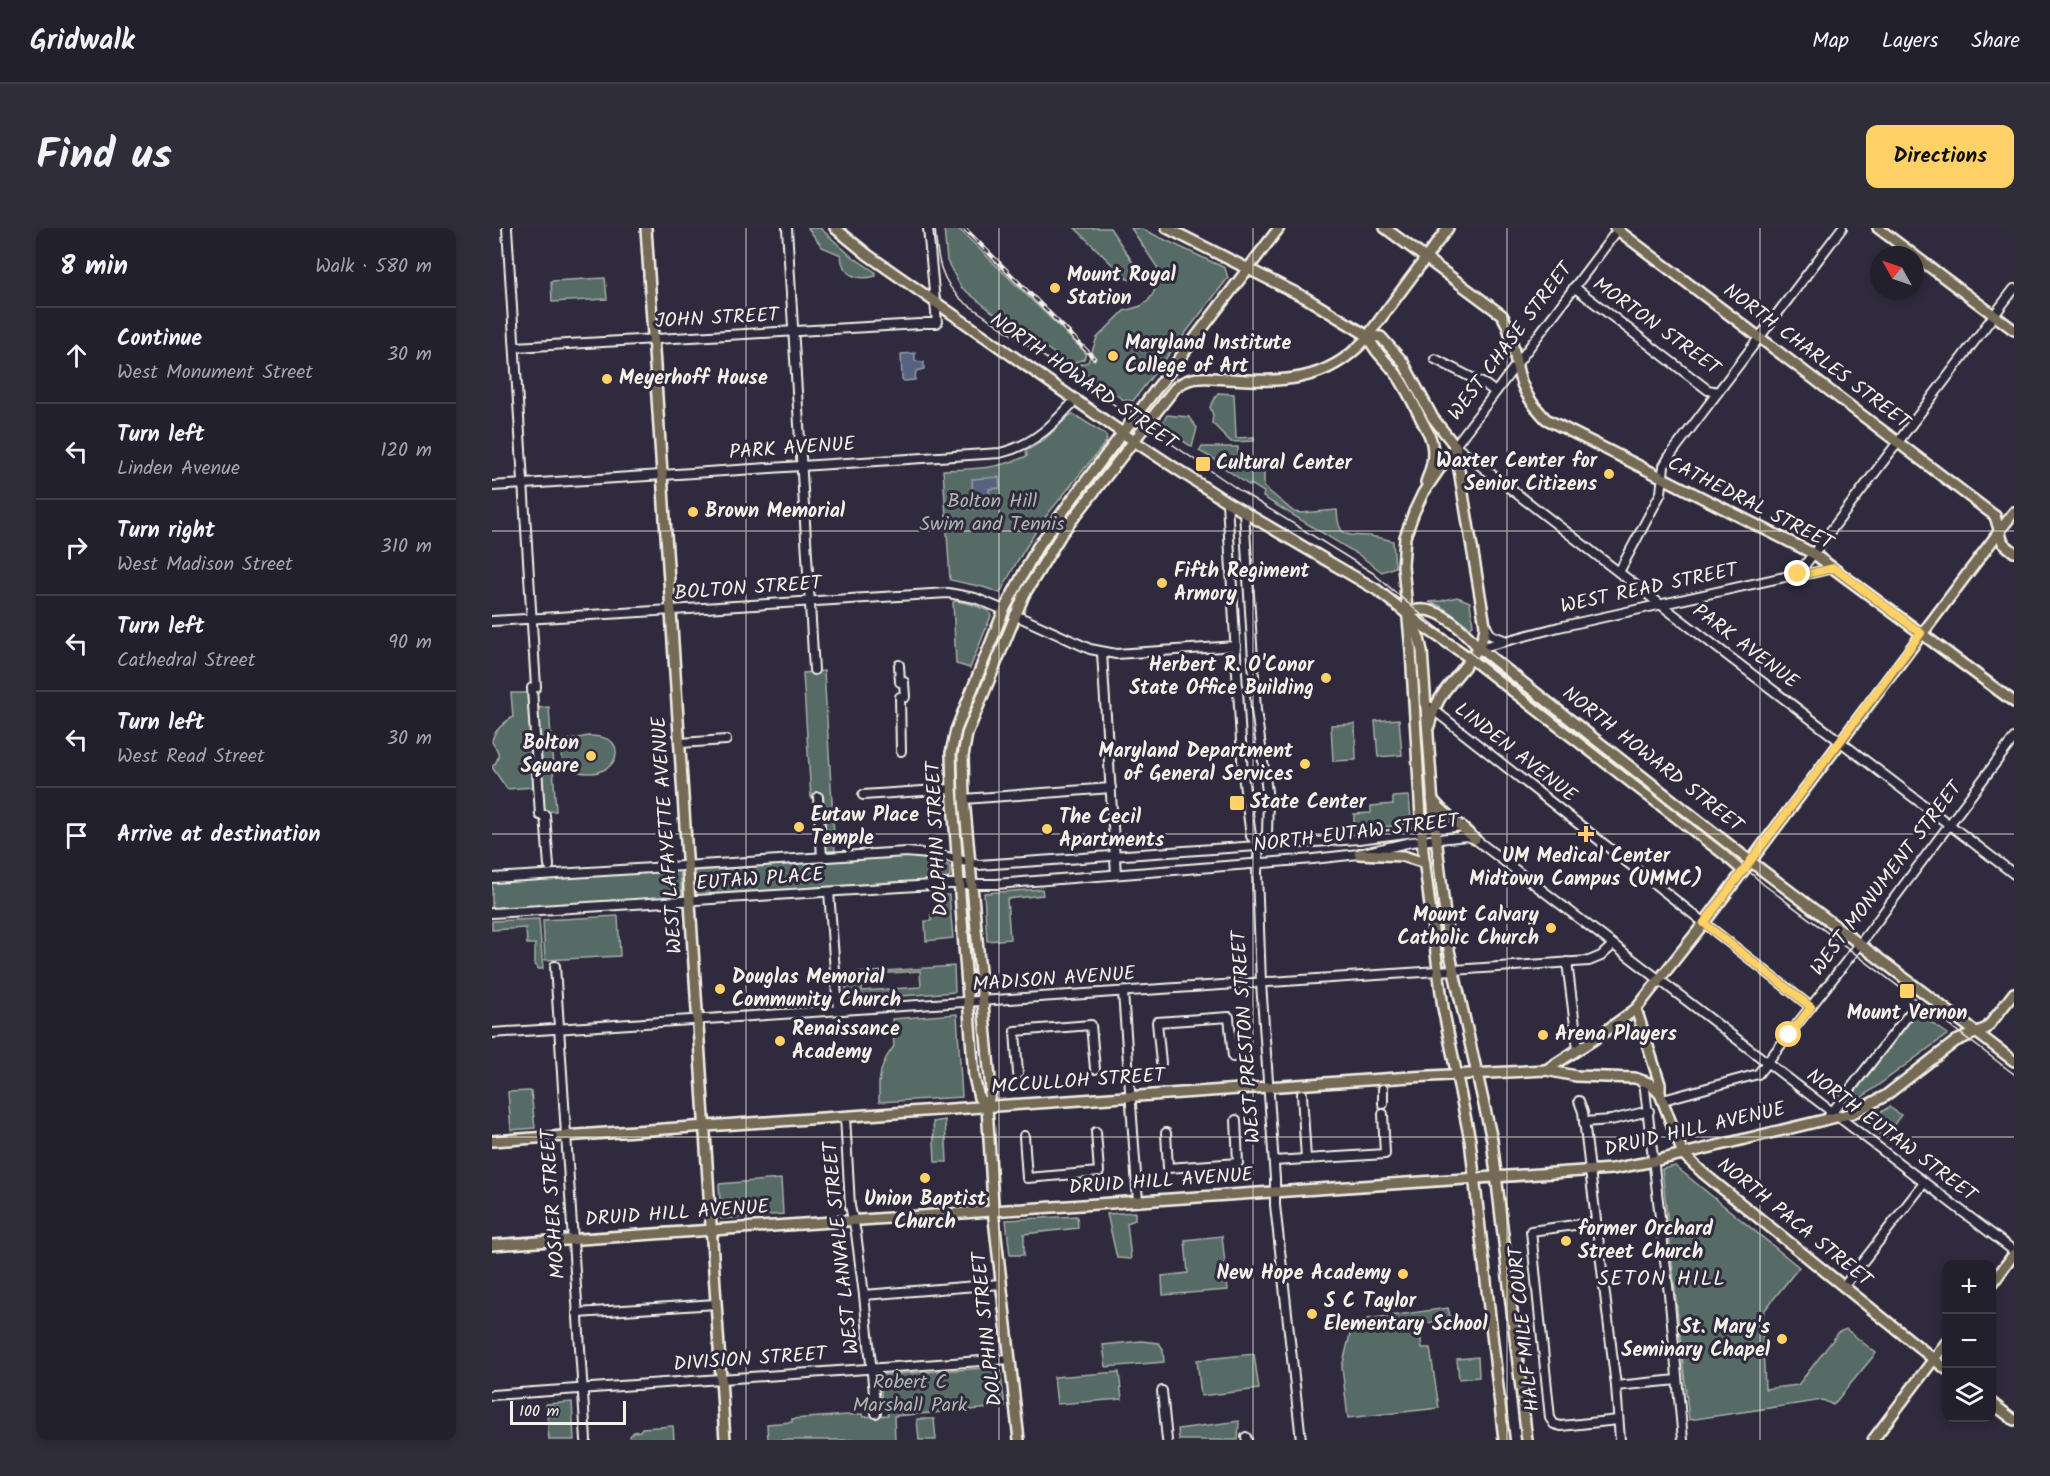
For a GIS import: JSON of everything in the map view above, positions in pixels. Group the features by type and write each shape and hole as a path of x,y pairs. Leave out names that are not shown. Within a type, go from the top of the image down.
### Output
{"main road":[{"name":"WEST LAFAYETTE AVENUE","path":"646,228 725,1440"},
{"name":"NORTH HOWARD STREET","path":"835,228 868,255 1134,441 1227,502 1377,590 1424,627 1470,658 1743,871"},
{"path":"1167,228 1327,309 1368,336 1381,337 1411,374 1433,418 1455,446 1423,493"},
{"path":"1122,432 1279,228"},
{"path":"1385,228 1502,315 1509,329 1516,363"},
{"path":"1134,441 1172,391 1182,382 1198,378 1277,380 1308,377 1343,360 1368,336 1448,228"},
{"path":"1878,228 1903,246"},
{"name":"NORTH CHARLES STREET","path":"1617,229 1995,516"},
{"path":"1924,262 2014,330"},
{"path":"1368,336 1372,347 1400,378 1433,443 1433,462 1404,544 1403,566 1422,835 1437,971 1468,1129 1504,1440"},
{"name":"CATHEDRAL STREET","path":"1516,363 1527,396 1546,419 1814,554 2014,701"},
{"name":"DOLPHIN STREET","path":"987,1107 979,1098 975,1085 958,884 951,753 956,730 1004,610 1042,540 1122,432"},
{"name":"DOLPHIN STREET","path":"1019,1440 994,1211 987,1107 991,1090 969,863 963,756 967,734 1015,615 1053,547 1134,441"},
{"name":"WEST CHASE STREET","path":"1455,446 1485,625 1485,635 1479,648"},
{"path":"1995,516 2008,520"},
{"path":"1995,516 2008,520"},
{"path":"2008,520 2003,543 2014,552"},
{"path":"1546,1070 1636,1009 1704,923 2008,520"},
{"name":"NORTH HOWARD STREET","path":"1408,613 1421,609 1446,618 1458,626 1479,648 1750,861 2014,1061"},
{"path":"1408,613 1422,651 1435,834 1453,970 1492,1140 1527,1440"},
{"path":"1427,737 1428,726 1443,693 1479,648"},
{"path":"1432,799 1475,839"},
{"path":"1359,854 1403,856 1425,863"},
{"name":"DRUID HILL AVENUE","path":"492,1245 1612,1169 1654,1161 1832,1116 1853,1113 1872,1105 1956,1041 1987,1028 2014,993"},
{"name":"NORTH PACA STREET","path":"1636,1009 1660,1084 1661,1097 1683,1154 1703,1173 1946,1368"},
{"name":"MCCULLOH STREET","path":"492,1141 1457,1074 1546,1070 1576,1076 1635,1078 1644,1081"},
{"path":"1644,1081 1653,1086 1661,1097"},
{"path":"1996,1278 2014,1253"},
{"path":"1873,1440 1942,1350"},
{"path":"1996,1406 2014,1420"}],"street":[{"path":"507,228 542,815 549,866"},
{"path":"787,228 814,670"},
{"path":"927,228 934,301"},
{"path":"1619,572 1661,493 1666,461 1842,228"},
{"name":"WEST CHASE STREET","path":"1455,446 1617,229"},
{"name":"MORTON STREET","path":"1574,287 1708,390 1718,392"},
{"path":"1798,574 2014,289"},
{"name":"JOHN STREET","path":"515,347 937,323 934,301"},
{"path":"1435,359 1495,392"},
{"name":"PARK AVENUE","path":"492,486 986,455 1012,450 1042,435 1076,399"},
{"name":"PARK AVENUE","path":"1455,446 2014,874"},
{"path":"1227,502 1246,804 1251,836 1260,845"},
{"name":"WEST PRESTON STREET","path":"1244,512 1256,710 1268,799 1267,834 1260,845 1257,863 1261,982 1275,1192 1301,1440"},
{"name":"WEST READ STREET","path":"1479,648 1659,604 1834,568"},
{"name":"BOLTON STREET","path":"492,621 948,593 975,598 1004,610"},
{"path":"1015,615 1102,653 1236,646"},
{"name":"WEST CHASE STREET","path":"1485,625 1491,635 1509,641"},
{"path":"1102,653 1116,874"},
{"path":"899,665 900,682 904,681 905,697 900,698 901,750"},
{"name":"LINDEN AVENUE","path":"1425,703 1811,1007"},
{"name":"WEST MONUMENT STREET","path":"1661,1097 1758,1074 1860,944 2014,738"},
{"path":"680,743 726,740"},
{"path":"964,799 1110,788"},
{"path":"863,795 952,789"},
{"path":"818,797 822,857"},
{"name":"NORTH EUTAW STREET","path":"1435,834 1462,826"},
{"name":"NORTH EUTAW STREET","path":"957,859 979,865 993,865 1435,834 1475,839 1767,1063 1832,1116 2014,1253"},
{"name":"NORTH EUTAW STREET","path":"958,884 1116,874 1359,854 1422,835"},
{"name":"EUTAW PLACE","path":"492,878 906,852 957,859"},
{"name":"EUTAW PLACE","path":"492,914 958,884"},
{"path":"829,892 838,1010"},
{"name":"MADISON AVENUE","path":"492,1033 1567,963 1595,959 1613,945"},
{"path":"1567,963 1578,1049"},
{"name":"MOSHER STREET","path":"555,966 586,1440"},
{"path":"1123,992 1138,1202"},
{"path":"1832,1116 1913,1009"},
{"path":"1161,1063 1157,1022 1229,1017 1233,1057"},
{"path":"1018,1074 1016,1031 1091,1025 1095,1069"},
{"path":"1644,1081 1683,1440"},
{"path":"1383,1089 1383,1104"},
{"path":"1302,1094 1306,1159"},
{"path":"1579,1101 1584,1122 1616,1386 1620,1440"},
{"path":"1584,1122 1611,1120 1649,1111"},
{"path":"1274,1161 1385,1154 1383,1114"},
{"name":"WEST LANVALE STREET","path":"845,1116 850,1206 864,1295 876,1413"},
{"path":"1166,1133 1168,1168 1238,1163 1236,1120"},
{"path":"1023,1136 1027,1178 1099,1172 1096,1132"},
{"path":"1844,1286 1924,1183"},
{"name":"HALF MILE COURT","path":"1596,1222 1531,1231 1550,1418 1554,1424 1562,1426 1618,1420"},
{"path":"864,1295 1001,1284"},
{"path":"577,1313 716,1304"},
{"name":"DIVISION STREET","path":"492,1395 1010,1359"},
{"path":"1616,1386 1677,1380"},
{"path":"1162,1391 1167,1440"}],"green space":[{"path":"808,228 820,228 850,255 875,272 876,276 863,278 852,275 844,268 841,255 822,247"},
{"path":"944,228 958,228 1086,353 1084,359 1070,364 991,311 961,287 947,261"},
{"path":"1075,228 1110,228 1138,270 1136,278 1127,279"},
{"path":"1131,228 1140,228 1225,268 1228,278 1133,401 1124,400 1074,366 1088,362 1097,338 1124,311 1141,306 1153,294 1158,281 1157,267"},
{"path":"605,278 607,299 552,302 551,281"},
{"path":"1218,393 1234,394 1236,438 1254,437 1254,441 1231,442 1212,423 1213,415 1210,407"},
{"name":"Bolton Hill Swim and Tennis","path":"1073,414 1105,434 1106,442 1043,520 1000,593 950,580 943,470 996,466 1027,456 1026,451 1044,440"},
{"path":"1167,415 1189,417 1197,428 1192,447 1173,434 1173,430 1163,422"},
{"path":"1202,447 1238,447 1238,457 1259,461 1264,471 1264,487 1294,512 1337,510 1339,526 1345,533 1393,541 1395,567 1382,572 1359,555 1263,497 1264,492 1251,484 1250,486 1216,460 1199,451"},
{"path":"1457,597 1470,602 1473,625 1470,627 1440,606 1429,602"},
{"path":"953,602 989,611 991,616 970,668 956,664"},
{"path":"824,671 835,851 822,852 816,797 811,798 803,673"},
{"path":"511,693 527,693 534,787 507,789 492,767 498,757 492,742 494,734 513,717"},
{"path":"549,707 556,811 542,812 535,708"},
{"path":"1399,719 1402,755 1378,757 1375,721"},
{"path":"1355,724 1356,760 1333,761 1331,725"},
{"path":"588,736 607,739 614,744 616,755 609,767 592,773 584,773 570,768 565,763 561,749 568,740"},
{"path":"1409,796 1411,818 1409,823 1354,828 1354,814 1371,813 1371,806 1393,804 1393,797"},
{"path":"912,856 948,865 950,876 946,879 697,895 695,871"},
{"path":"680,871 682,898 492,908 492,882"},
{"path":"1042,889 1043,895 1007,899 1010,939 987,941 984,893"},
{"path":"949,895 953,938 926,941 925,921 931,921 931,914 939,913 938,896"},
{"path":"618,916 620,956 545,960 543,920"},
{"path":"539,919 543,969 538,969 535,965 535,944 527,944 526,928 492,930 492,921"},
{"path":"954,966 955,992 847,1000 845,974","holes":["920,971 921,987 862,991 862,975"]},
{"path":"1917,1013 1948,1034 1858,1100 1851,1100 1851,1097"},
{"path":"957,1014 962,1097 879,1102 881,1071 894,1046 892,1019"},
{"path":"531,1091 535,1128 511,1130 508,1092"},
{"path":"1889,1107 1901,1115 1884,1138 1865,1122"},
{"path":"945,1120 947,1162 935,1162 933,1122"},
{"path":"1675,1166 1799,1267 1764,1311 1762,1321 1765,1389 1798,1385 1839,1332 1846,1329 1876,1353 1833,1405 1823,1400 1689,1420 1662,1169"},
{"path":"781,1179 783,1214 721,1219 719,1184"},
{"path":"1135,1212 1135,1220 1127,1223 1131,1259 1117,1258 1107,1214"},
{"path":"1077,1216 1078,1228 1024,1234 1024,1255 1010,1255 1006,1220"},
{"path":"1222,1236 1228,1290 1163,1295 1162,1276 1188,1273 1185,1240"},
{"path":"1448,1308 1451,1320 1419,1324 1422,1348 1430,1348 1439,1408 1348,1418 1342,1367 1351,1330 1367,1319"},
{"path":"1141,1341 1159,1343 1163,1349 1164,1362 1106,1367 1103,1345"},
{"path":"1254,1354 1259,1389 1201,1396 1197,1360"},
{"path":"1478,1357 1479,1377 1459,1379 1457,1359"},
{"name":"Robert C Marshall Park","path":"1000,1367 1005,1407 894,1416 895,1440 768,1440 767,1424 792,1422 792,1419 862,1414 863,1417 888,1415 888,1408 882,1408 880,1375"},
{"path":"1119,1372 1122,1399 1057,1404 1054,1377"},
{"path":"572,1402 574,1440 549,1440 546,1404"},
{"path":"917,1419 934,1419 936,1440 919,1440"},
{"path":"1239,1421 1238,1440 1179,1440 1178,1429"},
{"path":"673,1426 674,1440 631,1440 630,1436 642,1428"}],"water":[{"path":"915,353 915,361 924,362 924,369 916,371 915,380 904,381 901,354"},
{"path":"999,477 1000,488 989,489 991,507 969,509 969,502 973,501 972,479"}],"tram line":[{"path":"935,228 941,268 950,286 964,302 1242,492 1373,573 1424,617 1724,849 1763,884 2014,1074"}],"railway":[{"path":"964,228 1094,358"}],"place":[{"name":"Mount Royal Station","path":"1055,288"},
{"name":"Maryland Institute College of Art","path":"1113,356"},
{"name":"Meyerhoff House","path":"607,379"},
{"name":"Cultural Center","path":"1203,464"},
{"name":"Waxter Center for Senior Citizens","path":"1609,474"},
{"name":"Brown Memorial","path":"693,512"},
{"name":"Fifth Regiment Armory","path":"1162,583"},
{"name":"Herbert R. O'Conor State Office Building","path":"1326,678"},
{"name":"Bolton Square","path":"591,756"},
{"name":"Maryland Department of General Services","path":"1305,764"},
{"name":"State Center","path":"1237,803"},
{"name":"Eutaw Place Temple","path":"799,827"},
{"name":"The Cecil Apartments","path":"1047,829"},
{"name":"UM Medical Center Midtown Campus (UMMC)","path":"1586,834"},
{"name":"Mount Calvary Catholic Church","path":"1551,928"},
{"name":"Douglas Memorial Community Church","path":"720,989"},
{"name":"Mount Vernon","path":"1907,991"},
{"name":"Arena Players","path":"1543,1035"},
{"name":"Renaissance Academy","path":"780,1041"},
{"name":"Union Baptist Church","path":"925,1178"},
{"name":"former Orchard Street Church","path":"1566,1241"},
{"name":"New Hope Academy","path":"1403,1274"},
{"name":"S C Taylor Elementary School","path":"1312,1314"},
{"name":"St. Mary's Seminary Chapel","path":"1782,1339"}],"district":[{"name":"SETON HILL","path":"1662,1279"}],"route":[{"path":"1789,1035 1811,1007 1704,923 1921,633 1834,568 1803,575 1798,574"}]}
